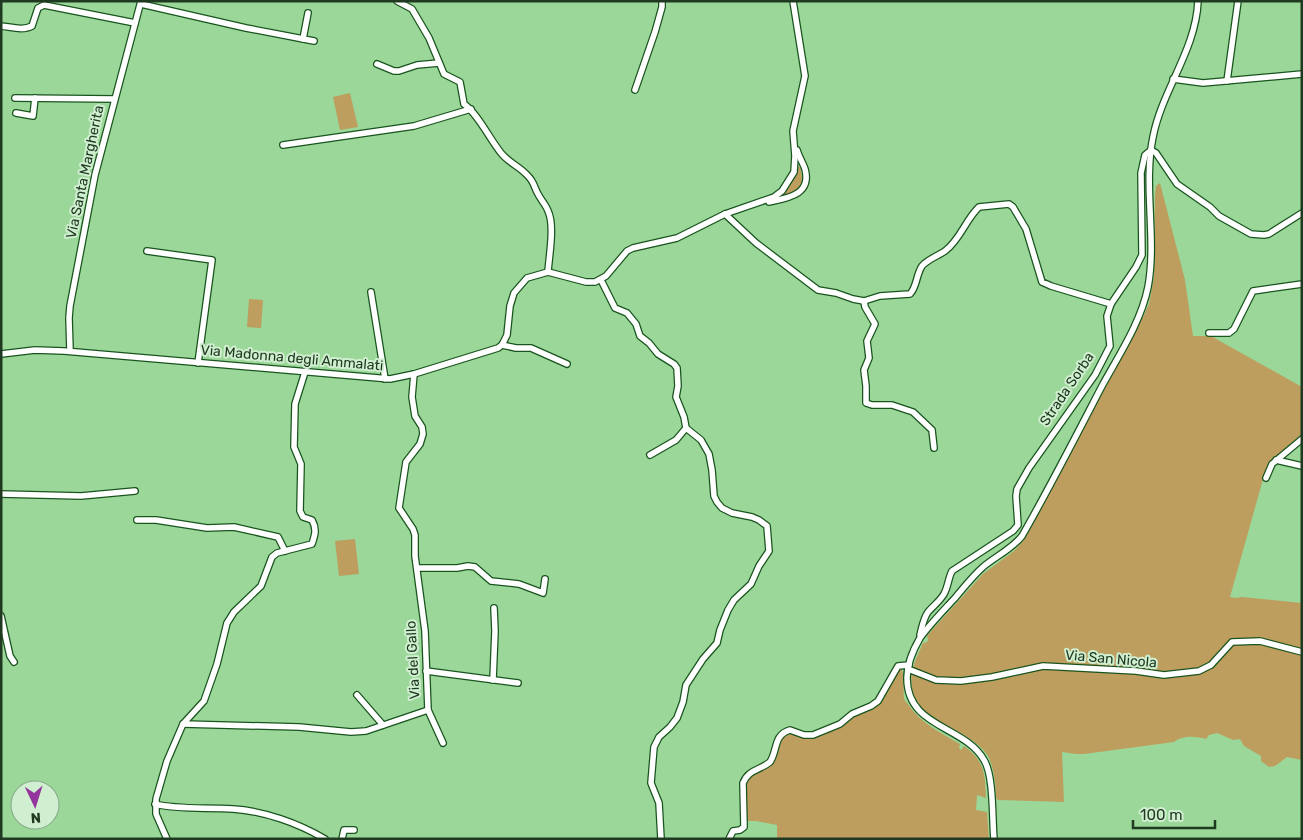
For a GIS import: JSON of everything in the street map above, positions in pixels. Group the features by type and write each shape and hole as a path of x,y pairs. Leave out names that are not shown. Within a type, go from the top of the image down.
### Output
{"street":[{"path":"397,1 412,9 416,14 429,38 444,74 460,82 464,104 471,109 502,154 511,164 534,182 537,192 548,210 551,224 548,272"},
{"path":"634,90 655,32 662,1"},
{"path":"566,364 531,348 516,348 502,345 509,328 510,306 514,293 521,282 527,278 548,272 591,282 601,280 627,251 677,238 725,214 774,197 782,191 790,179 795,164 794,123 805,76 793,1"},
{"name":"Strada Sorba","path":"919,639 924,620 928,612 942,598 946,591 948,578 952,571 1018,525 1016,496 1018,489 1034,460 1096,374 1110,346 1107,316 1111,304 1142,255 1141,174 1145,155 1151,150 1153,135 1173,80 1193,34 1198,1"},
{"path":"1227,81 1238,1"},
{"path":"141,2 246,28 314,41"},
{"name":"Via Santa Margherita","path":"70,351 70,306 95,176 141,2"},
{"path":"1,26 30,28 38,8 44,4 135,23"},
{"path":"303,39 308,13"},
{"path":"377,64 399,71 417,65 439,63"},
{"path":"1173,80 1203,83 1302,74"},
{"path":"15,98 114,99"},
{"path":"16,113 33,116 35,98"},
{"path":"283,145 414,126 471,109"},
{"path":"759,203 793,196 804,187 806,182 804,168 794,141"},
{"path":"1151,150 1156,153 1177,184 1210,207 1219,216 1251,234 1269,234 1302,213"},
{"path":"994,839 990,782 986,763 975,748 918,710 909,694 908,667 919,639 932,623 978,572 1022,536 1143,308 1150,277 1151,150"},
{"path":"725,214 756,243 818,290 864,301 880,296 910,294 923,265 948,249 979,207 1009,204 1013,206 1026,229 1042,282 1111,304"},
{"path":"147,251 212,260 198,363"},
{"path":"601,280 615,308 627,313 636,324 640,336 658,354 677,368 678,386 676,398 686,428 701,440 709,454 714,496 717,502 722,508 732,513 752,516 766,526 769,550 751,584 734,600 728,610 717,643 703,659 686,685 683,702 677,718 659,736 654,746 651,783 659,803 661,839"},
{"path":"1210,333 1229,333 1234,329 1253,291 1302,284"},
{"path":"371,292 386,379"},
{"path":"864,301 865,307 876,324 867,341 869,358 864,370 866,403 897,406 913,412 932,430 934,448"},
{"name":"Via Madonna degli Ammalati","path":"1,354 34,350 70,351 396,379 492,350 502,345"},
{"path":"166,839 156,814 155,804 167,761 183,724 204,701 217,664 227,623 234,612 261,586 272,557 277,553 312,544 316,527 312,520 303,517 300,511 300,464 294,447 295,404 304,372"},
{"name":"Via del Gallo","path":"183,724 299,727 351,732 366,731 428,710 423,613 413,529 399,508 406,462 420,444 423,434 422,427 415,416 412,397 414,374"},
{"path":"650,455 679,437 686,428"},
{"path":"1266,478 1272,464 1302,439"},
{"path":"1276,460 1302,466"},
{"path":"1,494 81,496 135,491"},
{"path":"137,520 156,520 207,528 234,527 278,537 286,551"},
{"path":"418,568 475,567 491,581 519,584 543,593 545,579"},
{"path":"493,680 494,608"},
{"path":"1,616 10,656 14,662"},
{"name":"Via San Nicola","path":"908,667 936,680 961,681 992,677 1043,666 1136,671 1164,675 1199,671 1211,665 1232,642 1260,641 1302,652"},
{"path":"728,839 733,831 744,827 743,783 746,777 749,772 770,762 778,738 782,733 790,730 804,735 813,735 840,724 852,714 878,701 898,666 908,667"},
{"path":"426,671 518,683"},
{"path":"357,695 383,726"},
{"path":"428,710 443,743"},
{"path":"155,804 245,810 264,814 304,828 325,839"},
{"path":"342,839 344,830 354,830"}],"shaded area":[{"path":"350,93 358,127 340,130 333,97"},
{"path":"798,167 800,167 802,179 800,187 794,192 782,196 794,179"},
{"path":"1160,183 1185,280 1193,336 1211,336 1302,387 1302,435 1270,463 1265,472 1230,597 1302,603 1302,649 1262,639 1235,639 1222,648 1209,664 1197,670 1164,674 1042,665 993,675 961,679 938,678 913,669 923,643 927,642 927,636 933,629 983,574 1014,551 1023,541 1143,317 1149,304 1154,277 1155,196 1156,186"},
{"path":"249,299 263,300 261,328 247,327"},
{"path":"355,539 359,574 339,576 335,541"},
{"path":"1252,642 1302,655 1302,760 1287,757 1275,766 1269,767 1261,761 1261,756 1244,746 1240,739 1233,740 1217,733 1209,735 1206,739 1185,737 1174,742 1084,754 1062,752 1064,802 998,800 996,798 993,771 988,756 970,738 934,718 924,709 916,700 912,686 911,673 937,681 993,678 1052,668 1131,673 1203,672 1236,643"},
{"path":"901,668 904,699 913,711 931,727 960,744 959,748 961,750 964,746 980,763 984,775 986,798 977,795 976,810 987,812 989,839 777,839 777,825 745,821 745,784 750,773 760,771 771,765 782,736 794,734 807,738 814,737 851,717 871,709 879,703"}]}
